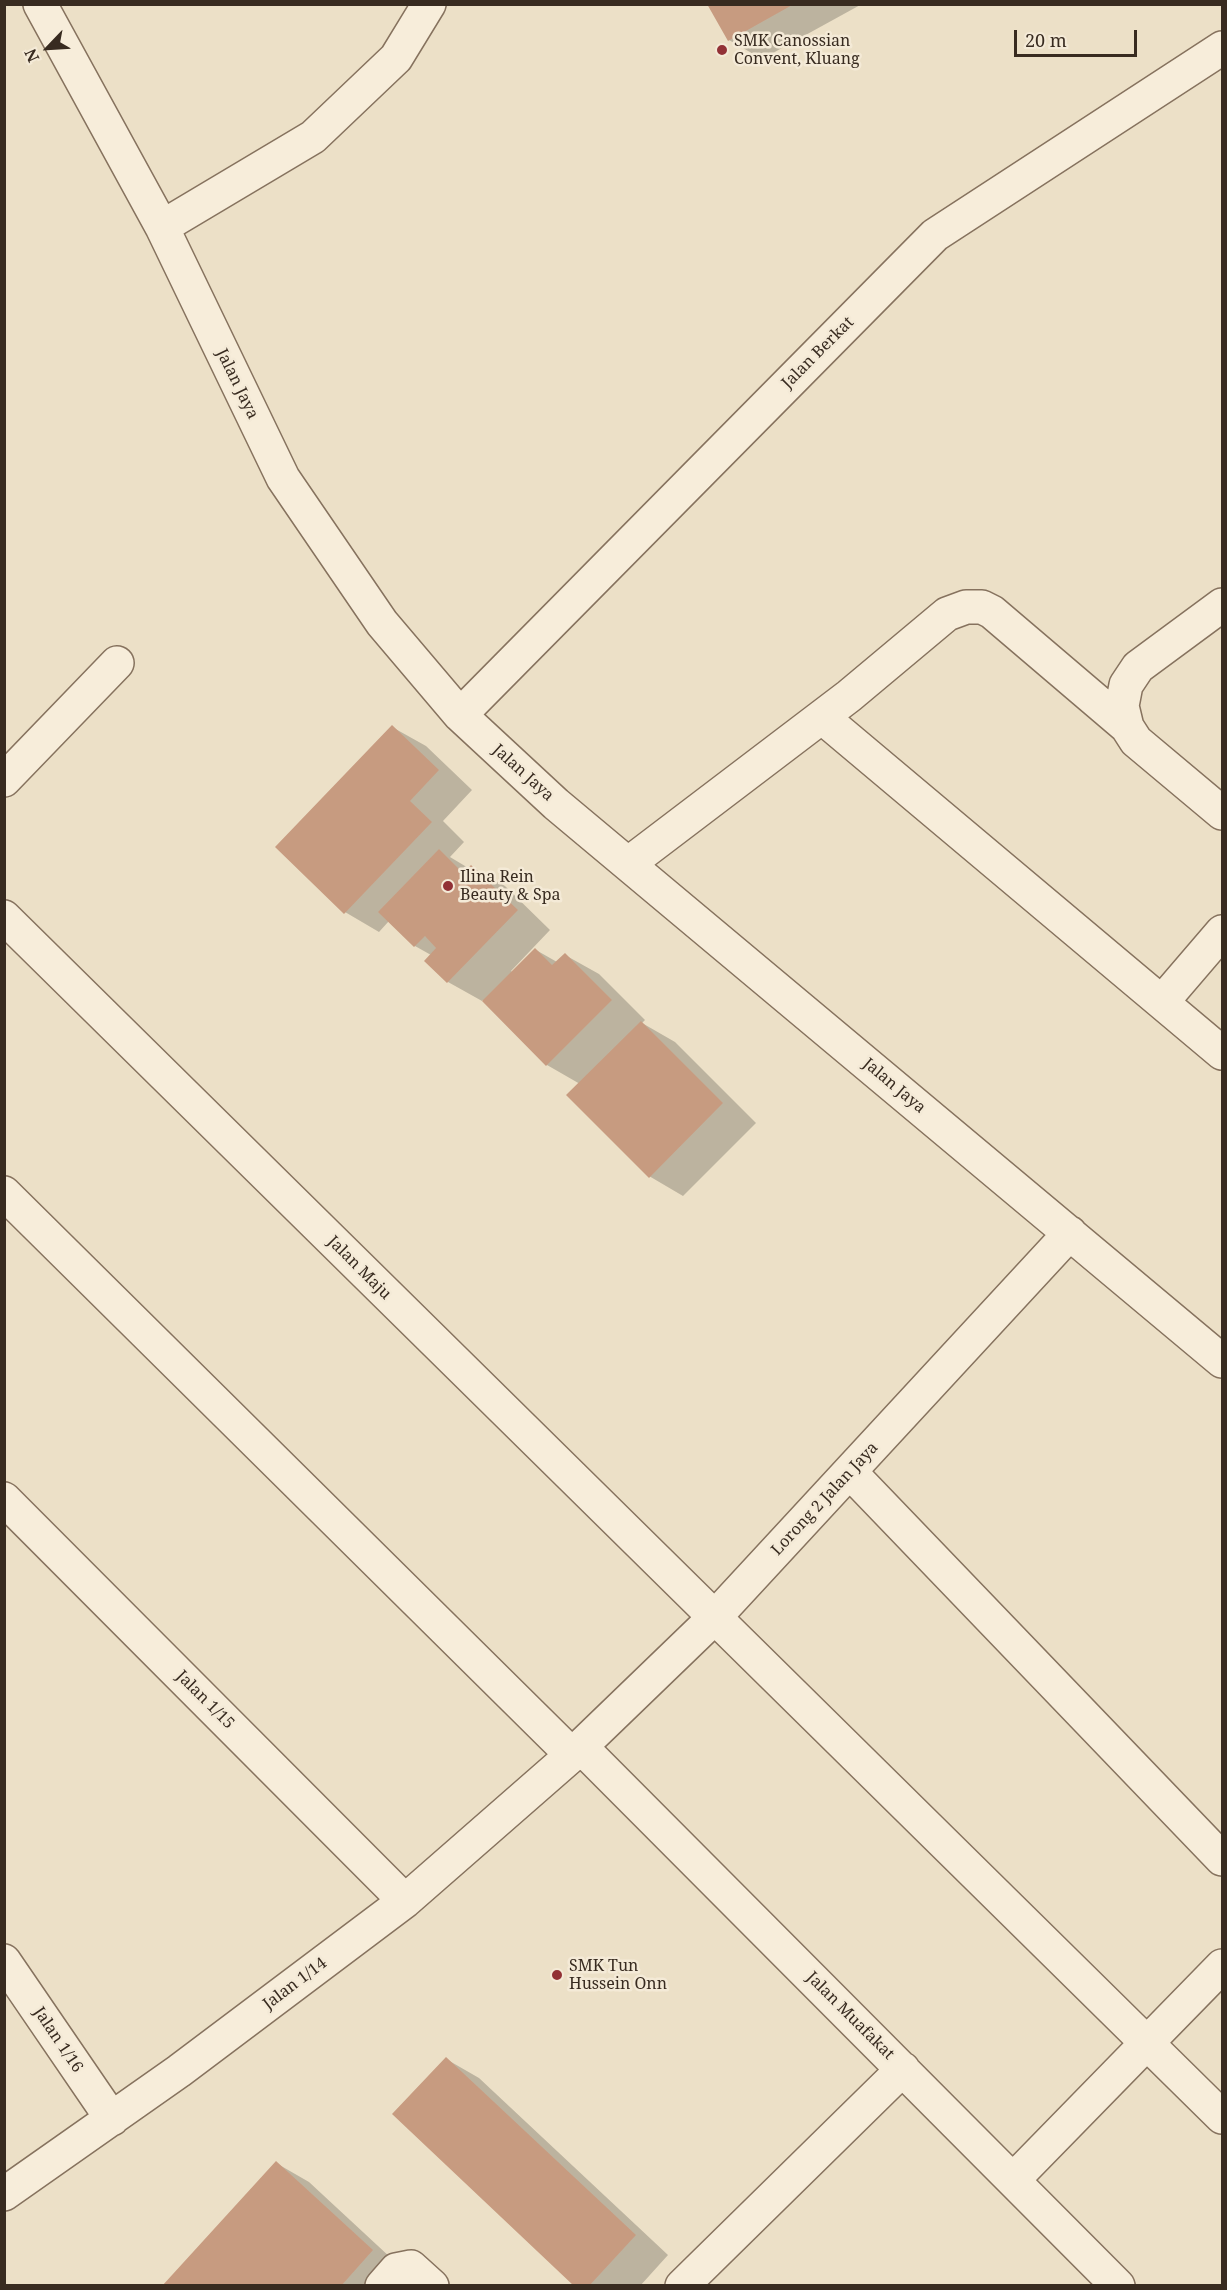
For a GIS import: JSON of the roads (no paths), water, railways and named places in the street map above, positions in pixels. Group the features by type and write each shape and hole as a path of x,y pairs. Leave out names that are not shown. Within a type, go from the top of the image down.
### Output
{"street":[{"name":"Jalan Jaya","path":"40,4 162,227 283,478 382,623 460,715 556,804 1222,1361"},
{"path":"162,227 313,137 396,58 429,4"},
{"name":"Jalan Berkat","path":"460,715 935,235 1222,48"},
{"path":"1127,727 1122,706 1126,685 1138,666 1222,605"},
{"path":"628,864 822,717 947,614 966,607 982,607 992,612 1127,727 1136,741 1222,813"},
{"path":"4,780 117,663"},
{"path":"822,717 1222,1053"},
{"name":"Jalan Maju","path":"4,917 1222,2117"},
{"path":"1162,1002 1222,932"},
{"name":"Jalan Muafakat","path":"4,1193 903,2069 1118,2286"},
{"name":"Lorong 2 Jalan Jaya","path":"577,1751 714,1618 1070,1233"},
{"path":"850,1472 1222,1859"},
{"name":"Jalan 1/15","path":"4,1499 405,1901"},
{"name":"Jalan 1/14","path":"4,2194 112,2119 405,1901 577,1751"},
{"name":"Jalan 1/16","path":"4,1961 112,2119"},
{"path":"1013,2180 1222,1966"},
{"path":"682,2286 903,2069"},
{"path":"382,2286 396,2270 411,2267 432,2286"}],"place":[{"name":"SMK Canossian Convent, Kluang","path":"722,50"},
{"name":"Ilina Rein Beauty & Spa","path":"448,886"},
{"name":"SMK Tun Hussein Onn","path":"557,1975"}]}
